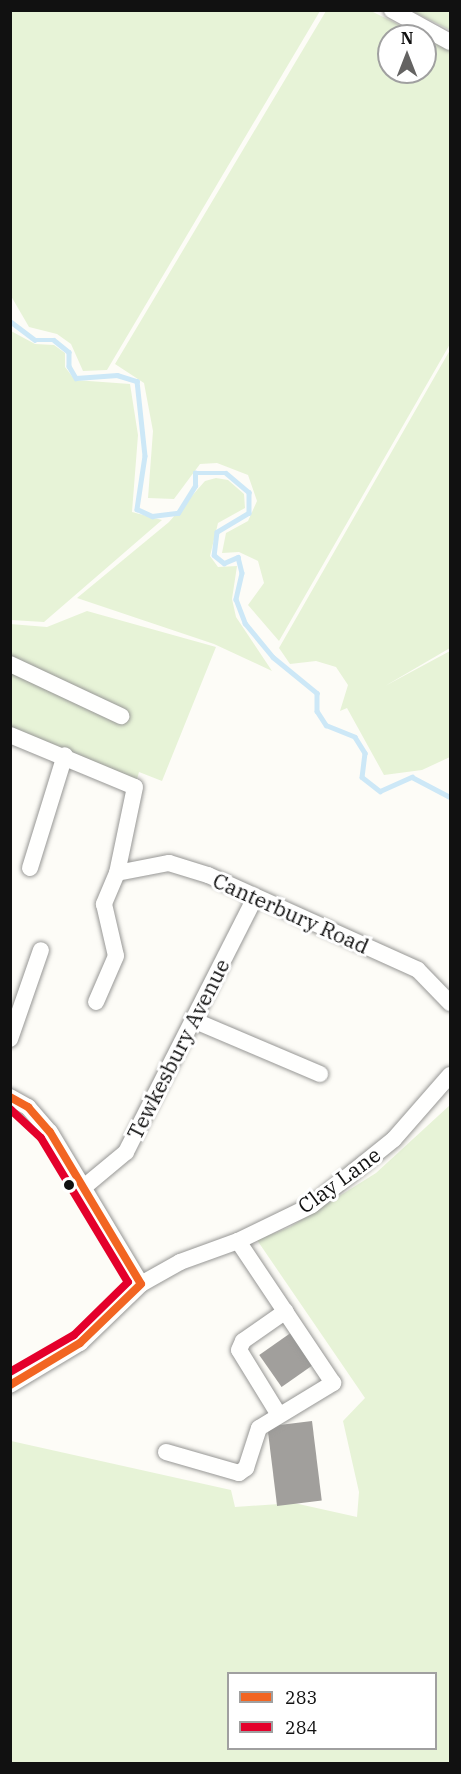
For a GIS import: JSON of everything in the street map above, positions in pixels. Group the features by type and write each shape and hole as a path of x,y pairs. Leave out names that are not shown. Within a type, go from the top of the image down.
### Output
{"street":[{"path":"392,10 450,42"},
{"path":"10,664 121,717"},
{"path":"10,735 135,787 117,873 104,904 116,956 96,1002"},
{"path":"30,868 65,756"},
{"name":"Canterbury Road","path":"117,873 169,862 418,970 450,1003"},
{"name":"Tewkesbury Avenue","path":"84,1187 126,1152 255,898"},
{"path":"10,1039 41,950"},
{"path":"193,1020 320,1074"},
{"name":"Clay Lane","path":"10,1384 80,1343 141,1284 180,1262 238,1241 312,1205 394,1139 450,1075"},
{"path":"10,1097 28,1107 50,1132 141,1284"},
{"path":"166,1452 239,1473 246,1467 259,1428 333,1383 238,1241"},
{"path":"279,1415 239,1350 243,1341 286,1311"}],"green space":[{"path":"10,11 320,11 107,370 83,371 71,344 57,334 29,327 11,296"},
{"path":"326,11 371,11 398,24 377,24 377,84 437,84 437,44 450,50 450,344 279,641 248,605 264,583 258,561 239,552 222,553 226,533 248,521 257,501 248,475 217,463 200,464 174,499 148,498 153,431 144,383 115,364"},
{"path":"412,11 450,11 450,30"},
{"path":"11,331 35,344 54,345 65,353 65,367 75,380 130,384 138,435 132,512 162,520 44,622 11,620"},
{"path":"450,350 450,648 385,686 450,651 450,757 422,770 384,775 347,708 340,711 348,685 336,667 316,661 290,664 279,648"},
{"path":"216,478 228,480 244,494 245,508 218,523 210,556 218,567 237,566 232,599 236,617 272,671 214,644 77,598 169,522 205,481"},
{"path":"87,611 216,647 162,781 139,772 135,787 11,735 10,624 47,627"},
{"path":"450,1105 450,1763 11,1764 11,1441 231,1490 235,1507 294,1503 357,1517 359,1492 343,1421 365,1398 257,1240 290,1227 376,1173"}],"building":[{"path":"292,1332 314,1364 282,1387 259,1355"},
{"path":"312,1421 322,1500 277,1506 267,1426"}],"waterway":[{"path":"10,321 35,340 54,340 69,352 69,366 76,378 117,375 137,381 145,456 137,509 152,516 178,513 195,486 195,473 226,473 249,492 249,513 217,532 214,555 224,563 238,557 242,573 236,599 245,623 273,657 317,693 317,711 326,725 355,737 365,753 362,777 380,791 412,777 450,797"}],"transit line":[{"name":"283","path":"10,1097 28,1107 50,1132 141,1284 80,1343 10,1385"},
{"name":"284","path":"10,1109 41,1138 128,1282 74,1335 10,1372"}]}
